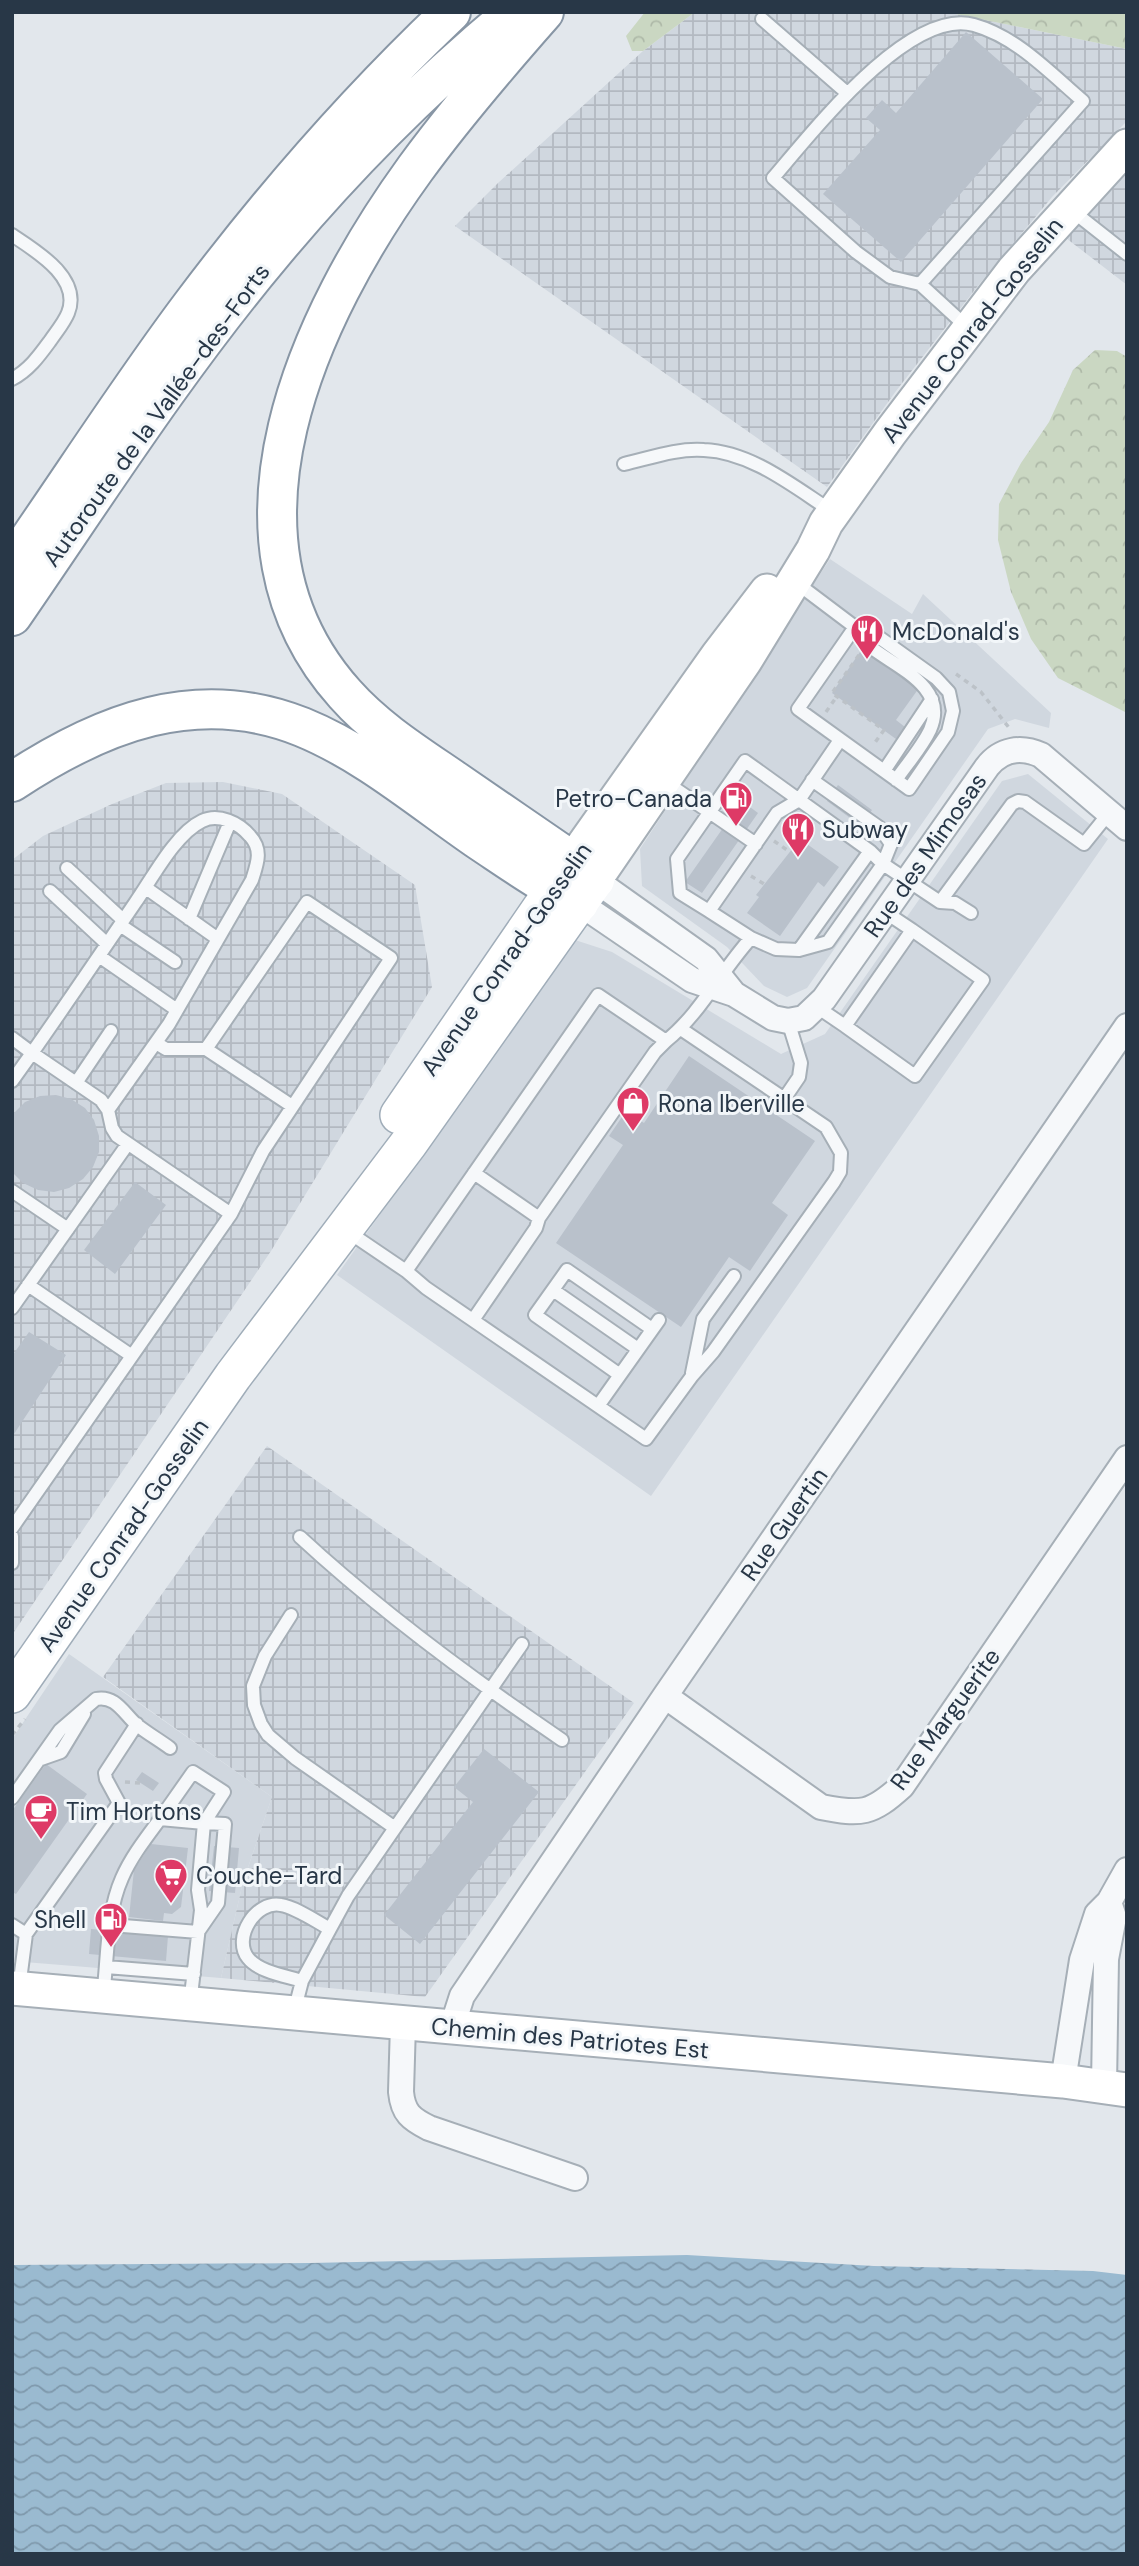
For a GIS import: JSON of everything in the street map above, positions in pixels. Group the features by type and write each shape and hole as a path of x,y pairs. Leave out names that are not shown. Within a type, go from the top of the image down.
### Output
{"highway":[{"name":"Autoroute de la Vallée-des-Forts","path":"12,564 212,279 337,129 451,12"},
{"name":"Autoroute de la Vallée-des-Forts","path":"12,616 189,360 271,255 403,111 514,12"},
{"path":"544,12 467,101 419,163 362,251 333,305 308,360 289,424 278,484 277,533 283,575 295,614 321,663 346,695 400,743 575,883"},
{"path":"12,782 79,741 136,719 200,709 262,715 302,727 342,747 575,883"}],"main road":[{"name":"Avenue Conrad-Gosselin","path":"12,1694 233,1376 409,1143 575,883"},
{"name":"Avenue Conrad-Gosselin","path":"233,1376 299,1264 575,883"}],"street":[{"name":"Avenue Conrad-Gosselin","path":"575,883 664,781 745,661 789,577 968,328 1069,208 1127,146"},
{"name":"Avenue Conrad-Gosselin","path":"575,883 718,655 789,577"},
{"name":"Rue des Mimosas","path":"788,1021 804,1018 817,1007 991,761 1008,751 1028,750 1041,755 1118,821"},
{"path":"575,883 706,959 722,985 774,1018 788,1021"},
{"name":"Rue Guertin","path":"452,2027 462,1996 665,1696 1127,1026"},
{"name":"Rue Marguerite","path":"665,1696 821,1807 850,1813 880,1806 902,1786 1127,1458"},
{"path":"1063,2081 1082,1961 1097,1914 1109,1902 1127,1870"},
{"path":"1109,1902 1114,1917 1106,1959 1116,2088"},
{"name":"Chemin des Patriotes Est","path":"16,1988 105,1982 192,1989 294,2014 1063,2081 1116,2088"},
{"path":"403,2024 401,2092 402,2103 408,2116 429,2128 575,2178"}],"lane":[{"path":"762,19 847,93"},
{"path":"920,284 1083,101 1020,48 973,24 941,27 885,59 847,93 773,178 856,252 890,277 920,284 968,328"},
{"path":"1069,208 1127,254"},
{"path":"12,235 55,267 70,300 68,312 39,356 12,379"},
{"path":"624,464 681,451 705,450 728,454 779,476 830,518"},
{"path":"789,577 855,626 873,634 936,678 952,697 952,722 942,742 909,789 797,709 855,626"},
{"path":"855,626 865,643 923,684 932,699 934,709 930,730 896,780"},
{"path":"884,771 932,699"},
{"path":"709,911 778,813 799,800 840,740"},
{"path":"812,780 884,832 891,844 883,864 828,942 799,950 776,949 751,938 680,893 677,859 745,761 870,850 883,864 940,902 956,903 971,913"},
{"path":"664,781 756,844"},
{"path":"940,902 1012,804 1018,801 1025,802 1084,844 1118,821"},
{"path":"12,1081 171,851 191,828 203,820 218,818 230,822 251,837 258,848 252,880 177,1010 108,1110"},
{"path":"189,919 230,822"},
{"path":"799,950 870,850"},
{"path":"67,868 122,922 175,962"},
{"path":"146,888 218,939"},
{"path":"50,891 107,944"},
{"path":"12,1528 231,1214 263,1151 391,958 307,902 206,1049"},
{"path":"817,1007 915,1076 983,980 885,912"},
{"path":"845,1027 912,930"},
{"path":"473,1320 536,1228 539,1217 655,1052 681,1029 722,985 751,938"},
{"path":"99,956 177,1010"},
{"path":"406,1271 598,995 666,1041"},
{"path":"784,1099 801,1070 788,1021"},
{"path":"344,1228 426,1288 646,1438 713,1352 840,1172 841,1153 832,1135 821,1122 681,1029"},
{"path":"76,1083 111,1031"},
{"path":"12,1038 101,1100 108,1110 112,1128 127,1145 231,1214"},
{"path":"156,1043 166,1049 206,1049 292,1106"},
{"path":"12,1308 127,1145"},
{"path":"474,1173 539,1217"},
{"path":"12,1191 68,1229"},
{"path":"598,1406 620,1375 638,1349 656,1324 567,1270 535,1315 620,1375"},
{"path":"692,1376 703,1319 734,1276"},
{"path":"28,1285 132,1356"},
{"path":"553,1290 638,1349"},
{"path":"12,1536 12,1563"},
{"path":"300,1537 338,1572 489,1691 562,1740"},
{"path":"291,1615 265,1656 253,1686 254,1705 261,1724 268,1735 295,1758 395,1828"},
{"path":"294,2014 302,1982 348,1896 522,1644"},
{"path":"12,1798 60,1730 96,1699 110,1700 170,1748"},
{"path":"16,1988 26,1934 119,1803 105,1773 137,1724"},
{"path":"105,1982 113,1906 122,1877 130,1861 193,1772 224,1792 204,1823 198,1890 201,1910 192,1989"},
{"path":"160,1819 225,1824 218,1903 198,1932"},
{"path":"302,1982 249,1960 243,1951 242,1940 250,1922 258,1911 268,1905 281,1905 330,1929"},
{"path":"12,1925 26,1934"},
{"path":"111,1925 198,1932"}],"path":[{"path":"863,649 832,693 884,730"},
{"path":"127,1783 140,1783"}],"shaded area":[{"path":"695,12 946,12 1127,49 1127,121 1052,197 977,287 896,391 827,487 455,226 498,183 643,51"},
{"path":"1127,165 1127,285 1062,235"},
{"path":"830,559 912,614 923,594 1051,713 1049,728 1015,719 988,729 807,988 787,997 764,986 727,947 642,886 640,849"},
{"path":"1028,774 1108,839 651,1496 337,1275 575,940 612,952 781,1054 825,1034 1002,781"},
{"path":"223,782 282,794 415,885 432,987 271,1251 12,1635 12,860 43,836 166,783"},
{"path":"267,1446 634,1703 425,1997 221,1978 243,1882 272,1797 103,1677"},
{"path":"69,1654 272,1797 243,1882 221,1978 12,1961 12,1739"}],"green space":[{"path":"645,12 695,12 643,51 632,51 626,36"},
{"path":"946,12 1127,12 1127,49"},
{"path":"1095,350 1117,351 1127,357 1127,713 1058,678 1031,639 1011,592 998,540 999,504 1021,463 1049,422 1073,370"}],"water":[{"path":"687,2255 874,2266 1093,2271 1127,2275 1127,2554 12,2554 12,2265 310,2263"}],"building":[{"path":"966,32 1043,99 901,262 823,194 880,130 866,118 882,100 896,113"},
{"path":"862,649 919,688 896,720 905,727 896,739 832,693"},
{"path":"838,785 872,810 861,826 827,801"},
{"path":"742,801 758,813 702,893 685,882"},
{"path":"800,839 839,867 824,887 818,882 780,936 747,913 759,897 756,895"},
{"path":"689,1056 815,1141 772,1203 788,1215 750,1271 729,1257 681,1327 556,1243 623,1145 609,1136 626,1111 644,1123"},
{"path":"56,1095 71,1099 85,1108 94,1120 99,1136 99,1152 93,1167 83,1179 69,1188 54,1192 38,1190 23,1183 12,1172 12,1115 25,1102 40,1096"},
{"path":"135,1182 166,1205 115,1274 84,1250"},
{"path":"29,1332 66,1355 12,1437 12,1356"},
{"path":"484,1749 539,1792 420,1944 384,1915 473,1802 454,1787"},
{"path":"46,1764 87,1794 16,1894 12,1892 12,1811"},
{"path":"142,1772 159,1783 153,1791 136,1780"},
{"path":"151,1844 188,1848 181,1907 172,1914 164,1913 163,1921 129,1917 134,1870"},
{"path":"214,1846 239,1848 235,1893 209,1891"},
{"path":"91,1929 168,1936 166,1961 89,1954"}],"place":[{"name":"McDonald's","path":"867,661"},
{"name":"Petro-Canada","path":"736,828"},
{"name":"Subway","path":"798,859"},
{"name":"Rona Iberville","path":"633,1133"},
{"name":"Tim Hortons","path":"41,1841"},
{"name":"Couche-Tard","path":"171,1905"},
{"name":"Shell","path":"111,1949"}]}
